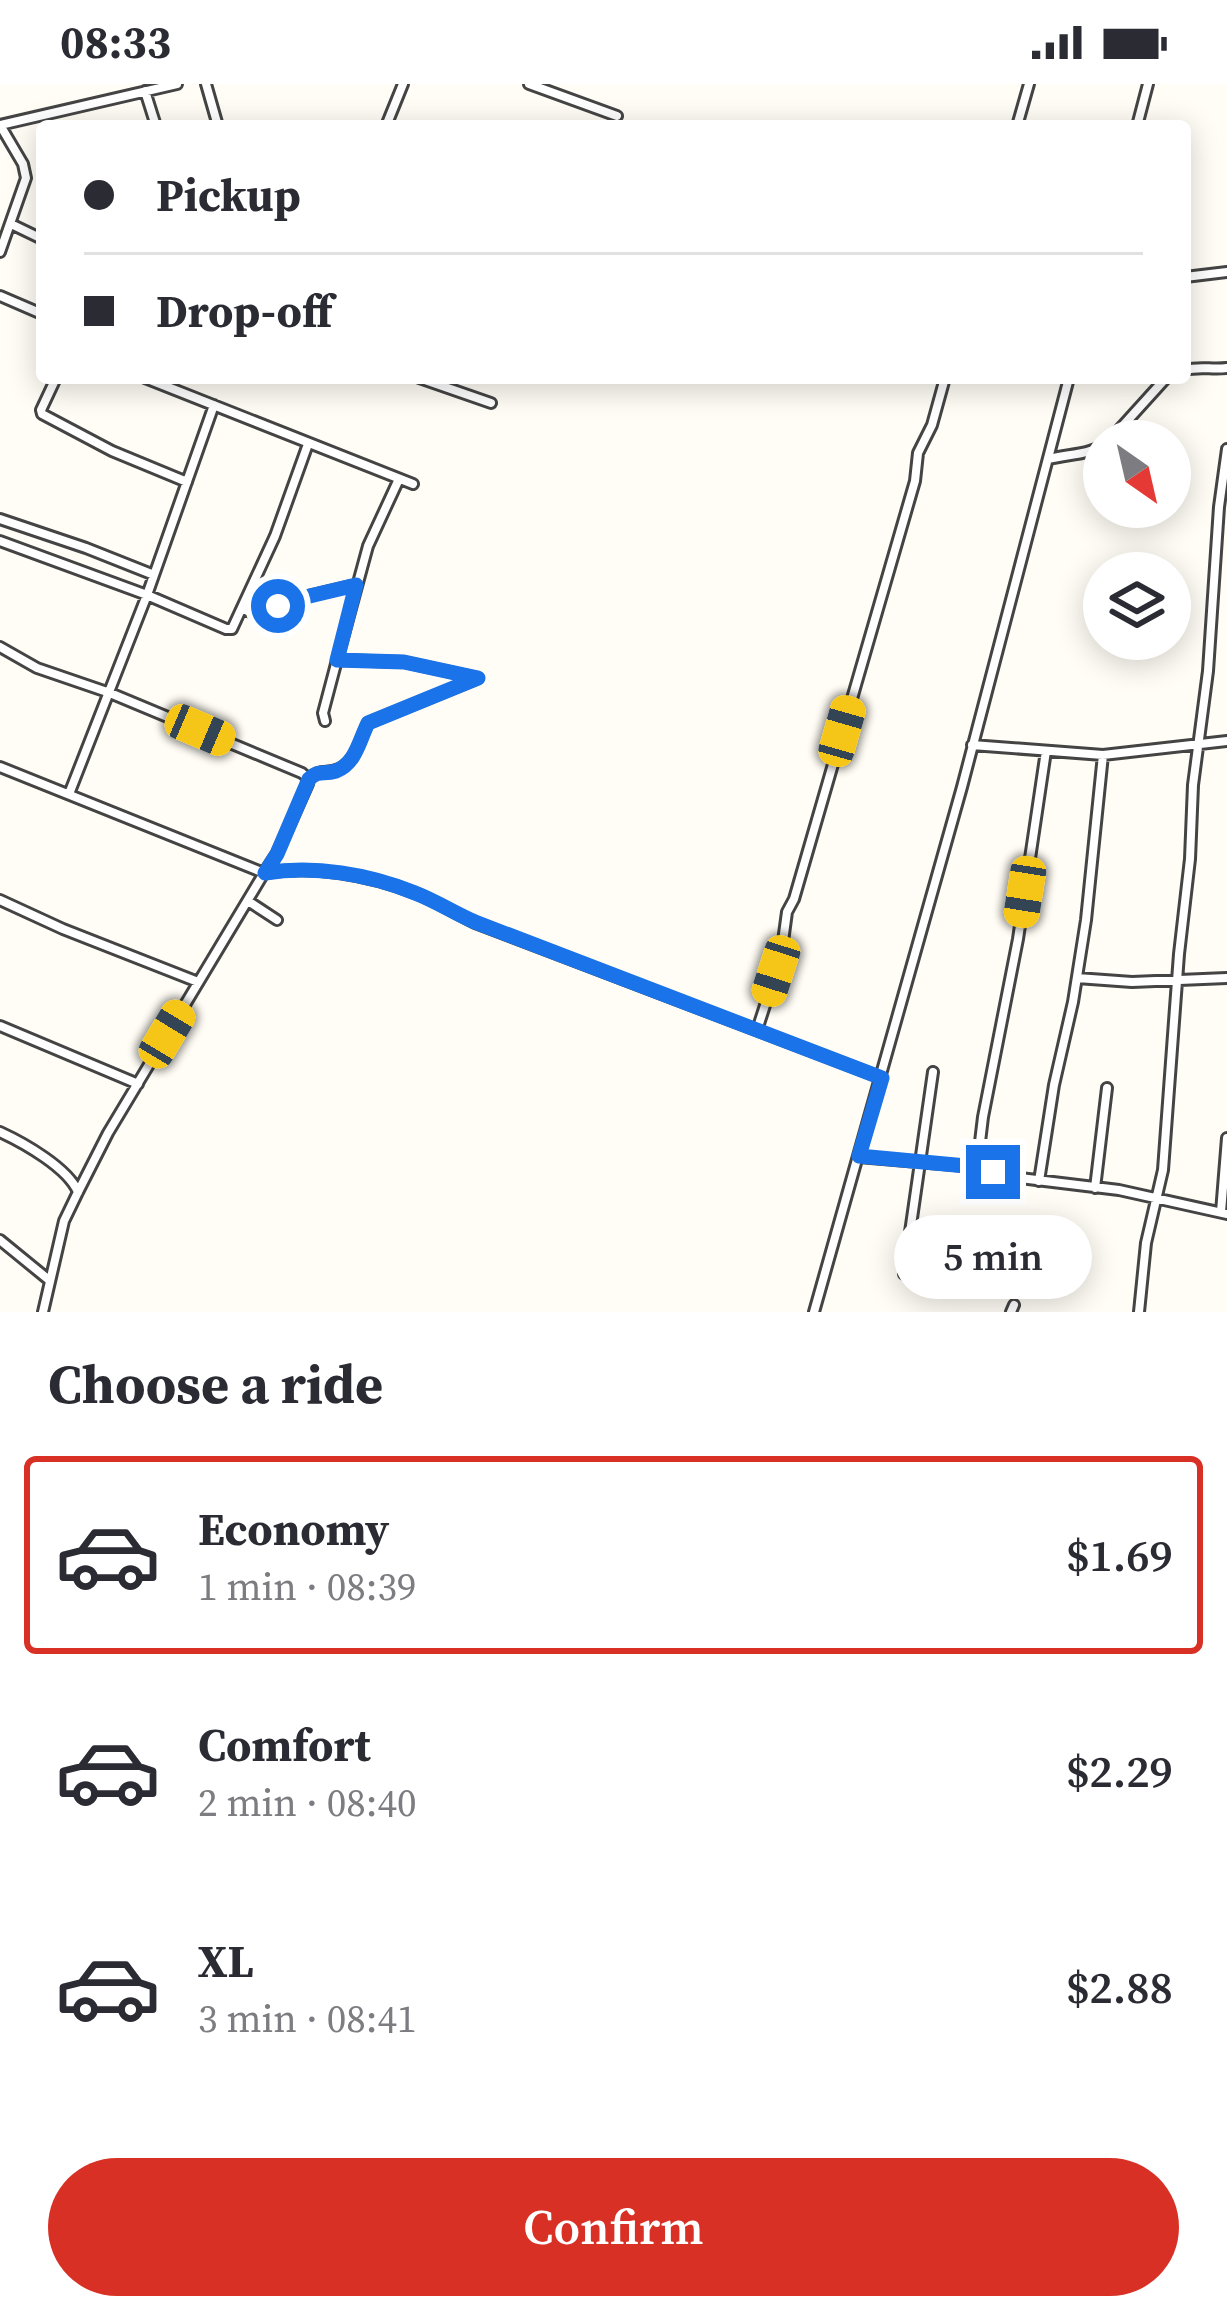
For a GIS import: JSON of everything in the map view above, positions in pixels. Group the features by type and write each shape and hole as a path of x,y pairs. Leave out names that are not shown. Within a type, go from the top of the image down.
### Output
{"street":[{"path":"0,252 24,190 26,171 0,125 177,84"},
{"path":"206,84 216,120"},
{"path":"389,120 404,84"},
{"path":"529,84 617,116"},
{"path":"1019,120 1029,84"},
{"path":"1139,120 1148,84"},
{"path":"145,92 154,120"},
{"path":"11,224 36,236"},
{"path":"1191,276 1227,272"},
{"path":"0,296 36,311"},
{"path":"1191,369 1227,368"},
{"path":"53,384 41,410 46,418 187,482"},
{"path":"159,384 413,484"},
{"path":"177,392 180,384"},
{"path":"436,384 491,403"},
{"path":"757,1030 781,956 787,912 915,481 918,454 943,384"},
{"path":"814,1312 973,746 1067,384"},
{"path":"1127,420 1160,384"},
{"path":"69,794 147,596 214,405"},
{"path":"0,541 232,629 275,536 308,444"},
{"path":"1138,1312 1168,1122 1193,785 1227,449"},
{"path":"1048,460 1083,453"},
{"path":"325,721 323,713 356,585 369,542 398,479"},
{"path":"0,519 154,575"},
{"path":"1217,555 1227,562"},
{"path":"243,609 260,616 287,602 356,585"},
{"path":"0,647 37,668 110,693 309,779"},
{"path":"43,1312 64,1221 78,1192 108,1133 277,854 309,779 352,760 368,723 478,678 404,662 337,660"},
{"path":"973,746 1102,755 1227,741"},
{"path":"977,1167 1046,751"},
{"path":"1039,1181 1086,920 1102,755"},
{"path":"0,767 265,873 288,869 384,882 475,922 882,1078"},
{"path":"248,901 277,920"},
{"path":"2,902 198,982"},
{"path":"1077,978 1132,982 1227,978"},
{"path":"0,1026 138,1084"},
{"path":"904,1274 933,1072"},
{"path":"1095,1187 1107,1088"},
{"path":"0,1132 70,1176 78,1192"},
{"path":"859,1156 977,1167 1224,1213 1227,1138"},
{"path":"0,1240 49,1280"}],"route":[{"path":"278,606 356,585 337,660 404,662 478,678 368,723 352,760 309,779 265,873 288,869 384,882 475,922 882,1078 859,1156 993,1172"}]}
